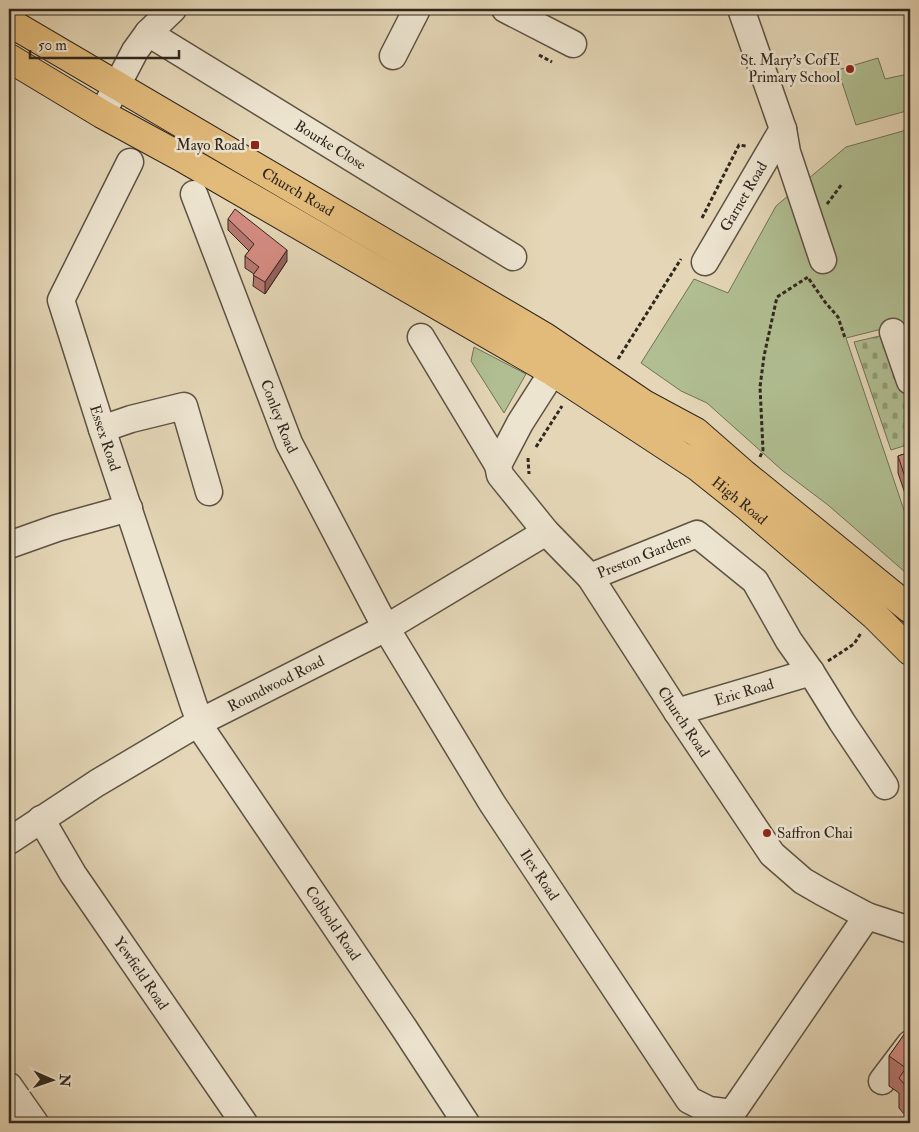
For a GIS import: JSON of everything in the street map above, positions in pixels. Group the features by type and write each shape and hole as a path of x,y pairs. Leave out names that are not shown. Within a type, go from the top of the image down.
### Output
{"main road":[{"name":"Church Road","path":"9,22 118,84 545,337 559,362"},
{"name":"Church Road","path":"9,58 102,114 559,362"},
{"name":"High Road","path":"559,362 696,432 744,474 910,609"},
{"name":"High Road","path":"559,362 698,467 748,508 874,615 910,651"}],"street":[{"path":"102,114 135,51 148,33 173,9"},
{"path":"392,56 418,9"},
{"path":"505,9 574,44"},
{"name":"Garnet Road","path":"741,9 783,129 815,269"},
{"name":"Bourke Close","path":"148,33 513,257"},
{"name":"Garnet Road","path":"694,259 783,129"},
{"name":"Essex Road","path":"130,162 61,300 200,722"},
{"name":"Conley Road","path":"194,194 288,443 386,628"},
{"path":"893,332 910,381"},
{"name":"Church Road","path":"421,337 498,465 500,475 546,532 590,577 772,854 803,881 867,916 910,930"},
{"path":"498,465 520,423 559,362"},
{"path":"102,429 131,419 184,406 209,492"},
{"path":"9,545 57,528 129,508"},
{"name":"Roundwood Road","path":"9,841 98,783 200,722 386,628 546,532"},
{"name":"Preston Gardens","path":"590,577 697,534 756,581 789,641 811,672"},
{"name":"Ilex Road","path":"386,628 492,802 689,1100 708,1117 732,1113 867,916"},
{"path":"811,672 842,722 886,786"},
{"name":"Eric Road","path":"677,712 811,672"},
{"name":"Cobbold Road","path":"200,722 205,734 466,1123"},
{"name":"Yewfield Road","path":"41,819 73,874 244,1123"},
{"path":"882,1081 910,1044"},
{"path":"9,1086 35,1123"}],"path":[{"path":"539,56 552,62"},
{"path":"700,222 739,145 746,146 751,138"},
{"path":"618,361 694,259"},
{"path":"760,457 763,450 760,387 764,356 777,296 815,269"},
{"path":"530,479 528,458 562,405"},
{"path":"811,672 854,644 862,632"}],"green space":[{"path":"878,58 885,79 908,74 910,81 910,110 856,125 838,70"},
{"path":"910,129 910,322 846,338 910,528 910,569 905,572 828,505 783,471 707,403 681,391 641,363 694,279 728,293 776,206 846,147"},
{"path":"888,334 910,409 910,444 891,450 854,342"},
{"path":"474,347 526,374 504,413 471,361"}],"building":[{"path":"235,209 287,250 265,282 253,275 259,267 245,256 254,244 228,219"},
{"path":"910,452 910,492 898,456"},
{"path":"910,1026 910,1091 899,1078 906,1068 889,1056"}],"place":[{"name":"St. Mary's CofE Primary School","path":"850,69"},
{"name":"Mayo Road","path":"255,145"},
{"name":"Saffron Chai","path":"767,833"}]}
